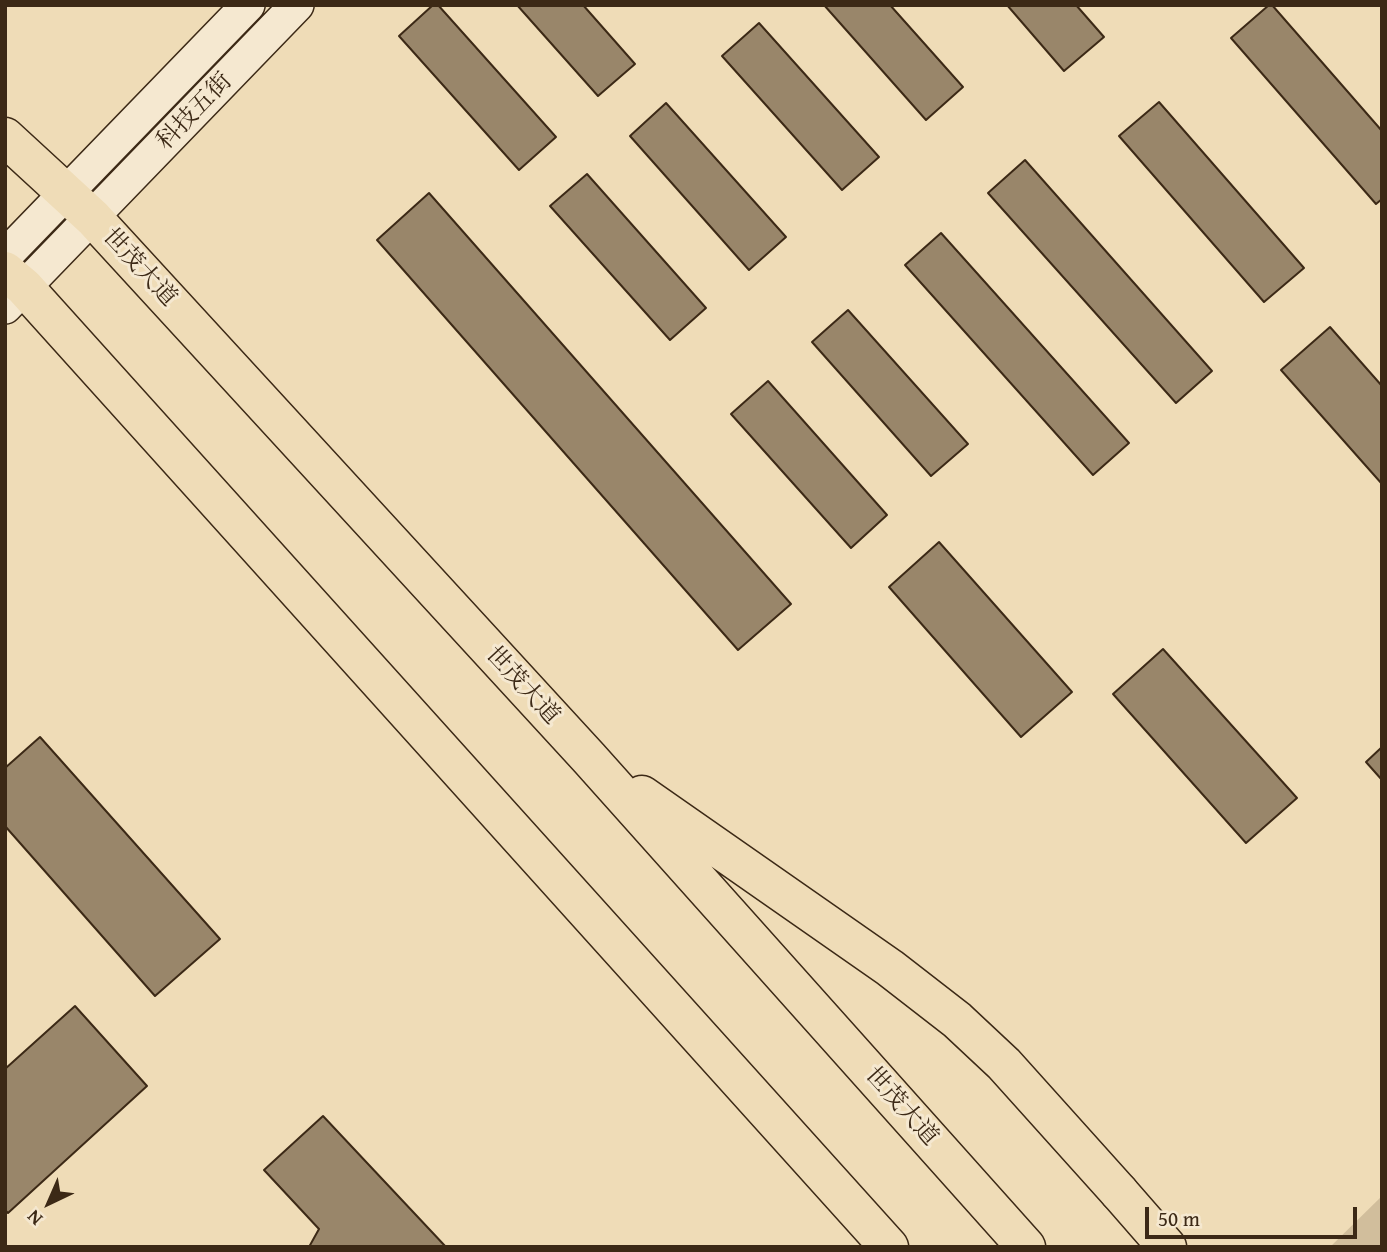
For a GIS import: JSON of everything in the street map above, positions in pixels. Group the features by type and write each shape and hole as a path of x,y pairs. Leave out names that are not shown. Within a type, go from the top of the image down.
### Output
{"main road":[{"name":"世茂大道","path":"5,137 80,205 589,758 1026,1247"},
{"path":"10,280 889,1247"},
{"path":"589,758 890,968 957,1020 1013,1073 1167,1247"}],"street":[{"name":"科技五街","path":"80,205 248,5"},
{"name":"科技五街","path":"80,205 296,5"},
{"path":"10,280 80,205"}],"shaded area":[{"path":"1382,1196 1382,1247 1330,1247"}],"building":[{"path":"433,5 438,5 556,137 519,170 399,36"},
{"path":"517,5 583,5 635,64 598,96"},
{"path":"824,5 890,5 963,87 926,120"},
{"path":"1007,5 1076,5 1104,37 1064,71"},
{"path":"1272,5 1382,131 1382,199 1376,204 1231,38"},
{"path":"759,23 879,157 842,190 722,56"},
{"path":"1159,102 1304,268 1264,302 1119,136"},
{"path":"666,103 786,237 749,270 630,136"},
{"path":"1025,160 1212,371 1176,403 988,193"},
{"path":"587,174 706,308 670,340 550,206"},
{"path":"429,193 791,604 738,650 377,240"},
{"path":"941,233 1129,443 1093,475 905,265"},
{"path":"848,310 968,444 931,476 812,342"},
{"path":"1330,327 1382,386 1382,484 1281,370"},
{"path":"768,381 887,515 851,548 731,414"},
{"path":"939,542 1072,692 1021,737 889,587"},
{"path":"1163,649 1297,798 1246,843 1113,694"},
{"path":"40,737 220,939 155,996 5,826 5,768"},
{"path":"1382,747 1382,780 1366,762"},
{"path":"75,1006 147,1086 8,1213 5,1210 5,1069"},
{"path":"323,1116 446,1247 309,1247 319,1229 264,1170"}]}
